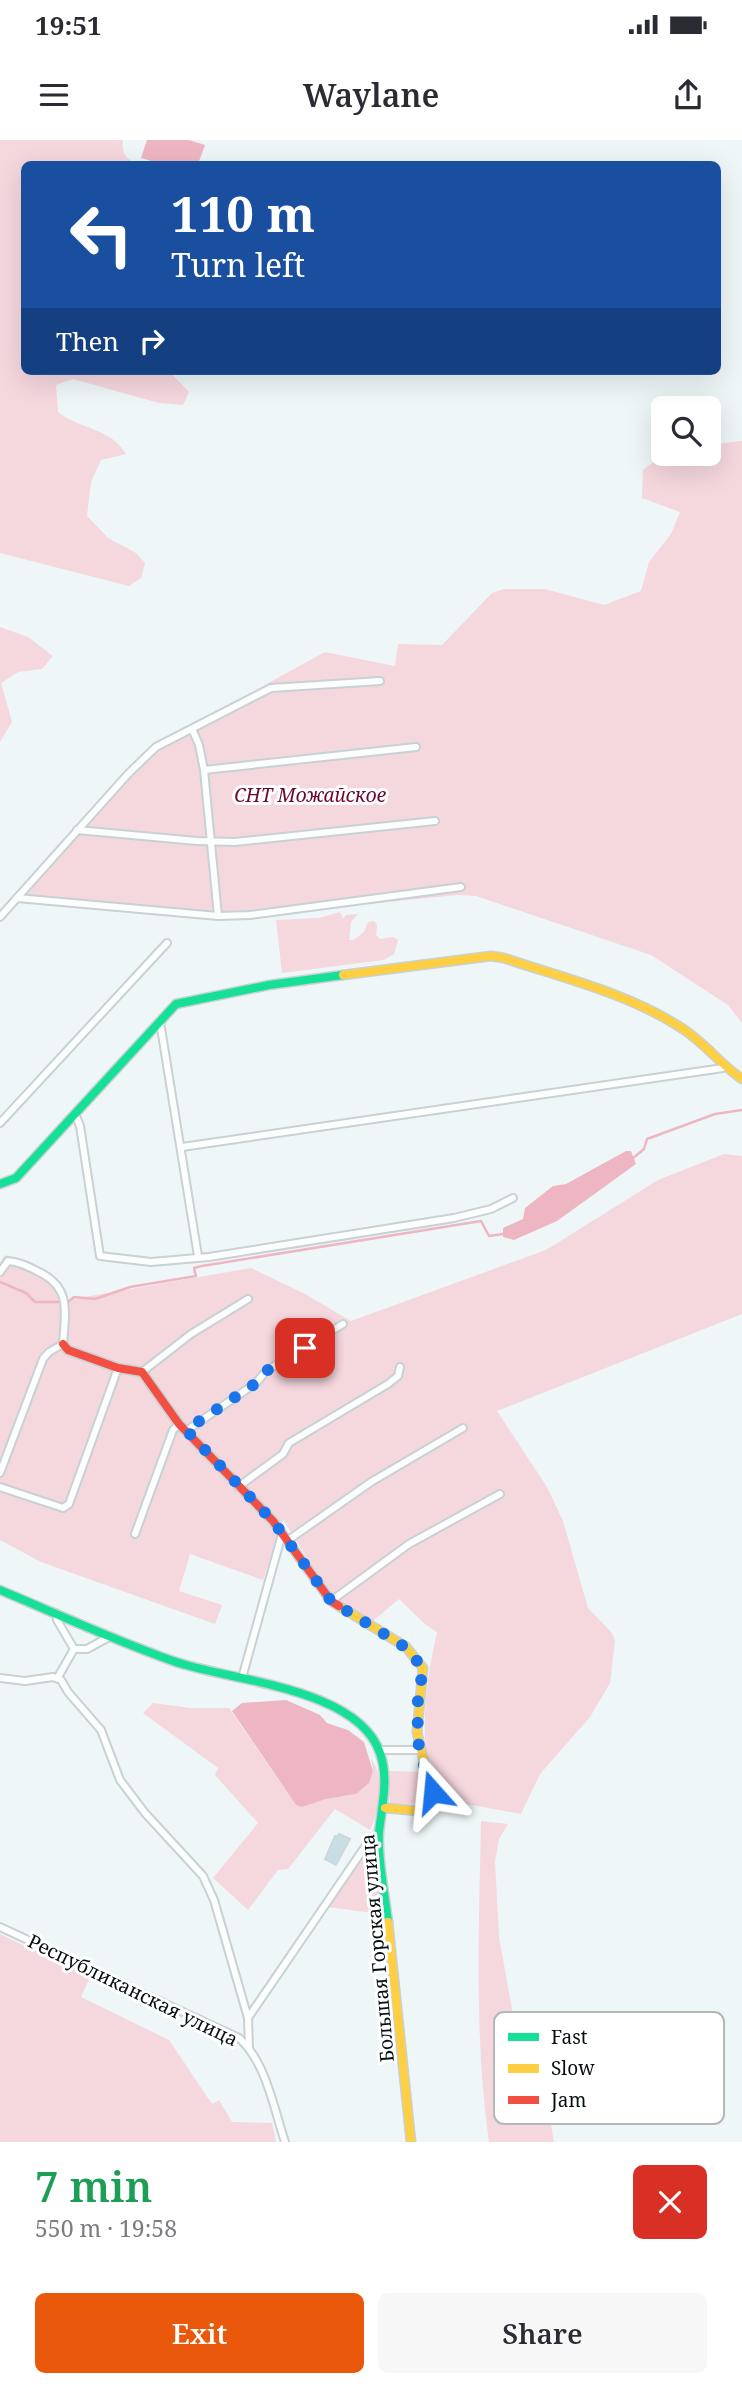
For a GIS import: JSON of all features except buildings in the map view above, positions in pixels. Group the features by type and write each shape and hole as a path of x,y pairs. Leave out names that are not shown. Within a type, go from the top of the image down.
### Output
{"street":[{"path":"0,917 156,747 192,731 271,688 380,681"},
{"path":"192,731 199,745 204,770 218,916"},
{"path":"204,770 416,747"},
{"path":"77,830 235,842 435,821"},
{"path":"16,898 218,916 250,915 461,887"},
{"path":"0,1123 167,943"},
{"path":"0,1184 16,1178 176,1004 242,990 491,956 504,958 651,1009 684,1029 723,1068 742,1079"},
{"path":"160,1021 198,1256"},
{"path":"182,1147 723,1068"},
{"path":"75,1114 80,1126 100,1256 151,1262 198,1256 454,1218 491,1209 513,1198"},
{"path":"0,1272 8,1261 19,1262 60,1286 66,1301 63,1344 68,1350 118,1368 142,1372 183,1427 237,1487 273,1521 331,1601 405,1647 423,1668 417,1707 419,1751 433,1792 431,1812 385,1808"},
{"path":"142,1372 191,1334 248,1299"},
{"path":"135,1534 173,1430 183,1427 256,1383 266,1371 343,1324"},
{"path":"0,1473 43,1359 63,1344"},
{"path":"237,1487 283,1454 289,1443 388,1384 398,1376 400,1367"},
{"path":"0,1487 63,1508 69,1504 118,1368"},
{"path":"242,1678 284,1537 463,1428"},
{"path":"331,1601 409,1544 500,1494"},
{"path":"0,1590 109,1637 180,1663 307,1694 341,1711 369,1732 379,1750 419,1751"},
{"path":"56,1614 74,1649"},
{"path":"74,1649 87,1649 109,1637"},
{"path":"58,1677 74,1649"},
{"path":"0,1678 25,1681 58,1677"},
{"path":"58,1677 101,1730 120,1780 145,1814 204,1876 214,1900 248,2018 249,2047"},
{"name":"Большая Горская улица","path":"379,1750 385,1808 379,1833 411,2142"},
{"path":"248,2018 371,1839 379,1833"},
{"name":"Республиканская улица","path":"0,1927 228,2031 249,2047 285,2142"}],"green space":[{"path":"0,140 123,140 125,155 132,161 21,161 21,375 173,375 189,392 183,405 159,403 73,379 56,385 58,412 112,439 126,454 101,460 91,482 87,516 108,538 136,553 145,563 141,578 129,586 0,553"},
{"name":"СНТ Можайское","path":"742,441 742,1023 728,1005 651,955 476,896 457,895 212,920 19,901 13,897 143,752 325,652 395,666 398,644 442,645 492,593 504,589 545,589 604,605 641,591 649,562 671,534 680,512 642,498 643,470 651,464 651,466 721,466 721,444"},
{"path":"0,627 28,637 53,656 42,669 18,672 1,683 12,722 0,742"},
{"path":"340,912 343,919 346,915 358,914 351,922 349,940 354,940 364,932 368,922 374,921 377,925 376,935 380,939 393,937 398,940 394,954 384,960 282,973 276,920 319,918"},
{"path":"724,1154 742,1156 742,1314 497,1411 547,1487 563,1521 588,1608 612,1633 615,1641 610,1683 590,1717 540,1774 521,1814 472,1805 390,1804 387,1771 428,1772 426,1701 437,1632 399,1599 373,1621 331,1595 283,1520 263,1580 190,1554 179,1591 222,1605 215,1624 41,1562 0,1540 0,1263 5,1255 50,1276 63,1290 67,1300 251,1268 305,1294 351,1321 546,1250 658,1180"},
{"path":"153,1703 191,1708 229,1708 296,1805 302,1807 326,1799 356,1794 373,1771 371,1759 378,1774 379,1794 370,1830 335,1809 288,1869 278,1870 248,1910 213,1878 258,1823 215,1775 218,1768 143,1713"},
{"path":"481,1821 508,1824 499,1839 495,1861 499,1937 512,2012 494,2012 494,2124 551,2124 554,2142 489,2142 479,2022"},
{"path":"371,1847 377,1862 381,1914 328,1907"},
{"path":"0,1934 90,1977 81,1997 169,2040 212,2104 219,2100 232,2122 272,2123 276,2142 0,2142"}],"shaded area":[{"path":"147,140 189,140 205,145 199,161 151,161 141,158"},
{"path":"626,1151 631,1151 636,1164 557,1221 514,1240 503,1237 503,1228 523,1219 525,1208 553,1186 566,1184"},
{"path":"286,1700 320,1715 327,1723 348,1730 364,1742 373,1771 369,1783 356,1794 326,1799 302,1807 296,1805 232,1711 242,1703"}],"waterway":[{"path":"632,1159 644,1149 647,1139 715,1114 742,1110"},
{"path":"69,1301 74,1297 95,1299 130,1287 196,1276 194,1268 202,1266 481,1221 489,1236 503,1234"},
{"path":"0,1282 26,1293 35,1302 63,1302"}],"traffic: fast":[{"path":"0,1184 16,1178 176,1004 269,985 343,975"},
{"path":"0,1590 173,1661 257,1681 320,1700 346,1714 367,1731 383,1763 384,1792 379,1842 388,1922"}],"traffic: slow":[{"path":"343,975 491,956 504,958 594,987 660,1015 688,1033 742,1079"},
{"path":"339,1606 406,1647 423,1668 417,1732 430,1788 431,1812 385,1808"},
{"path":"388,1922 411,2142"}],"traffic: jam":[{"path":"63,1344 68,1350 118,1368 142,1372 179,1424 273,1521 331,1601 339,1606"}],"route":[{"path":"305,1348 266,1371 256,1383 186,1430 237,1487 273,1521 331,1601 405,1647 423,1668 417,1707 419,1751 433,1792"}]}
